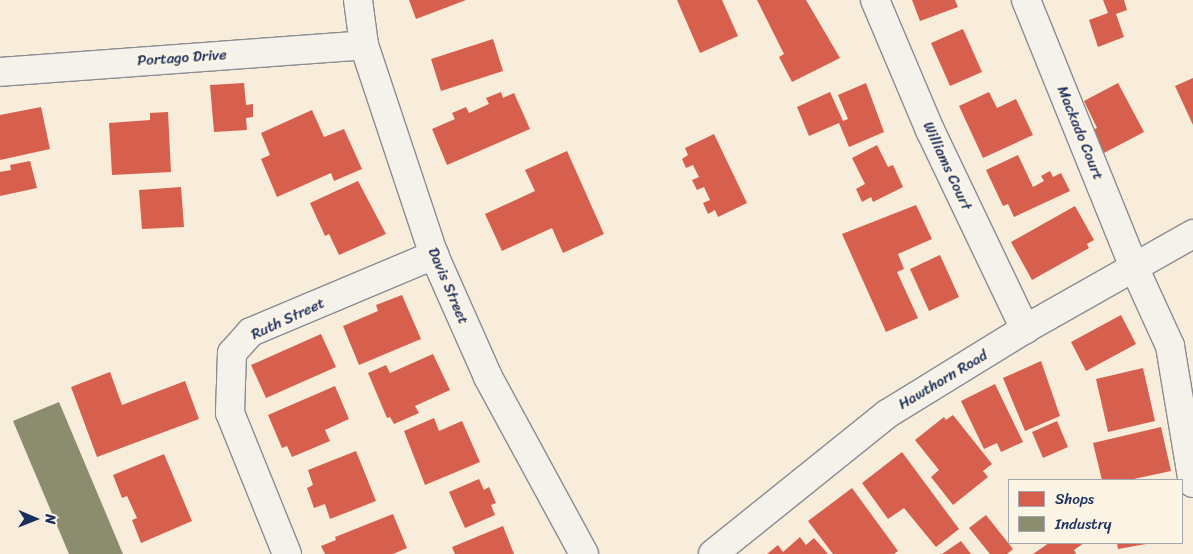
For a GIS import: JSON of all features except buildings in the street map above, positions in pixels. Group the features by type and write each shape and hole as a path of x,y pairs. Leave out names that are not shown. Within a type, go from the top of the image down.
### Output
{"street":[{"name":"Davis Street","path":"358,0 364,45 434,255 488,377 584,554"},
{"name":"Williams Court","path":"875,0 930,130 1025,329"},
{"name":"Mackado Court","path":"1026,0 1134,267 1170,346 1193,484"},
{"name":"Portago Drive","path":"0,72 364,45"},
{"name":"Hawthorn Road","path":"713,554 887,414 1025,329 1193,234"},
{"name":"Ruth Street","path":"286,554 230,413 232,353 251,332 434,255"}],"shaded area":[{"path":"0,0 1193,0 1193,554 0,554"}]}
